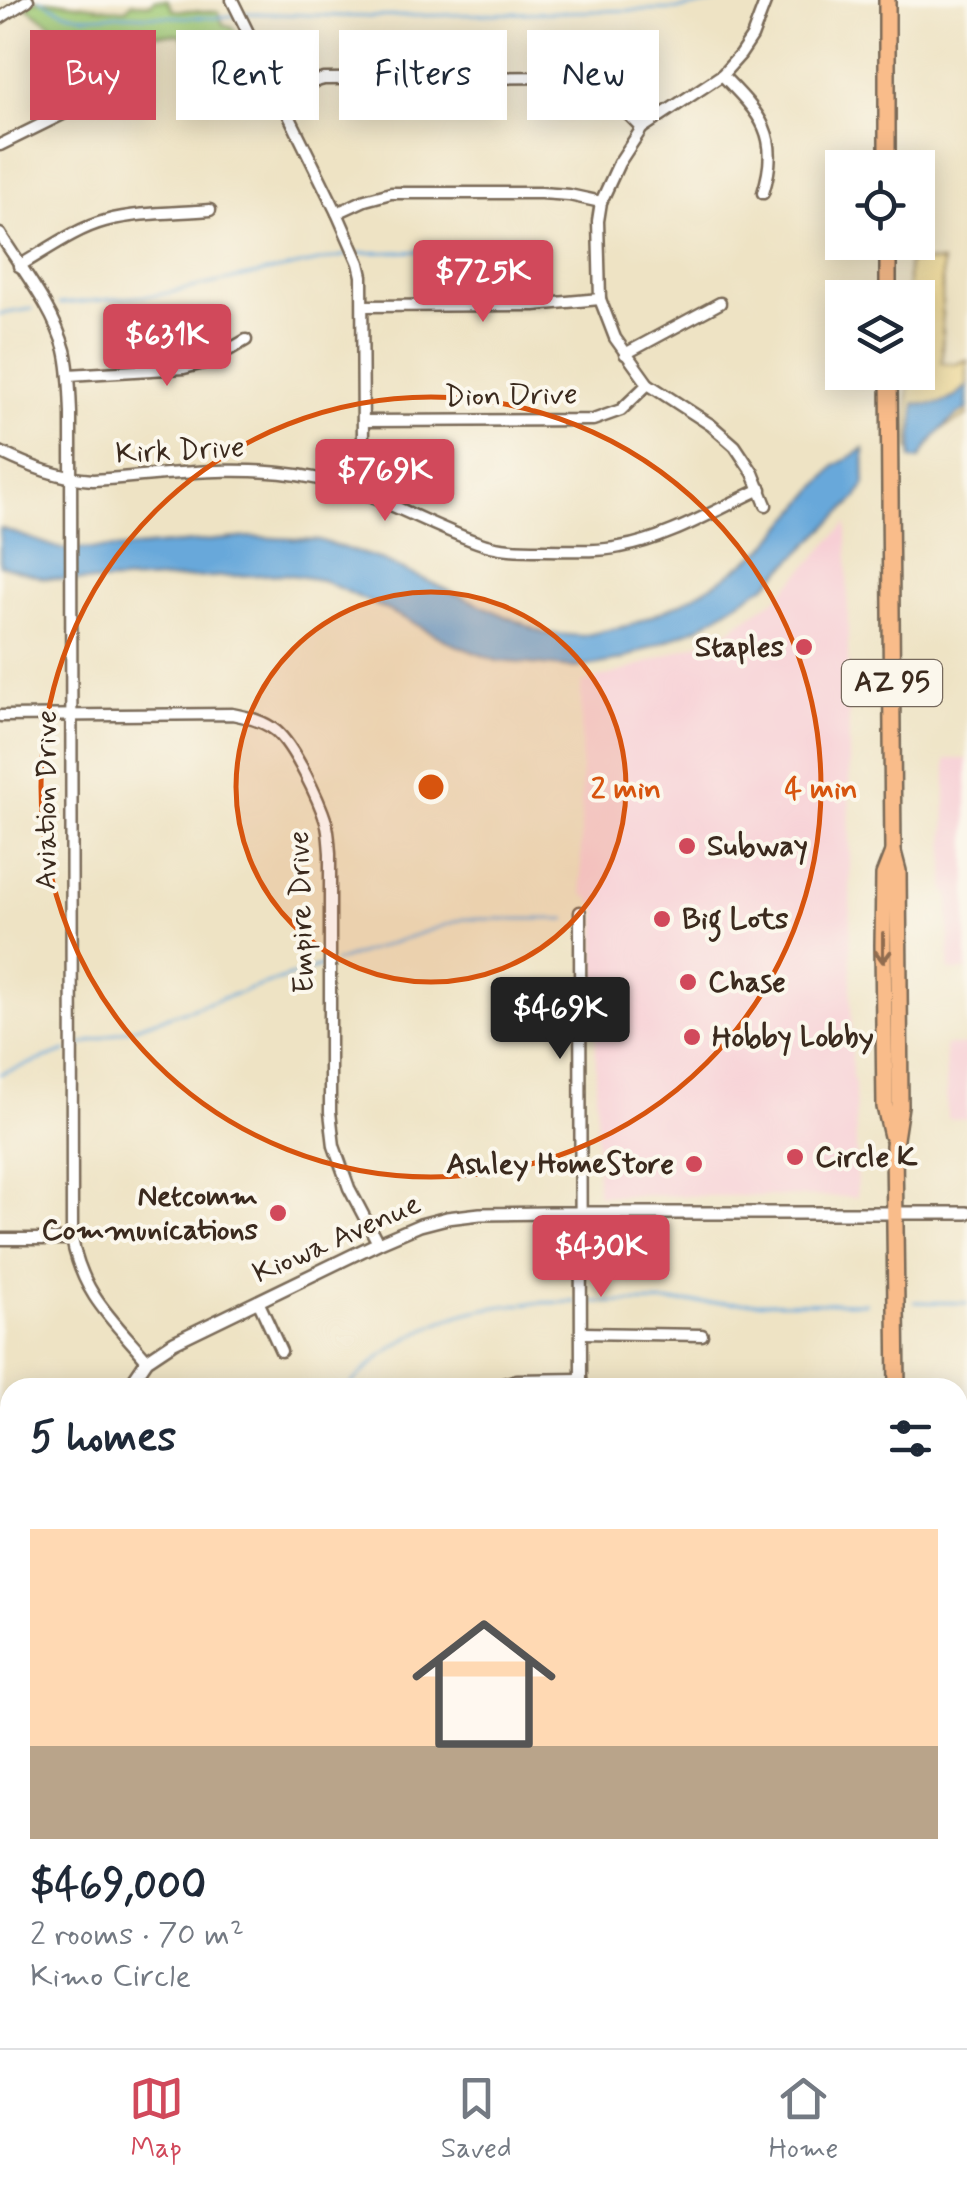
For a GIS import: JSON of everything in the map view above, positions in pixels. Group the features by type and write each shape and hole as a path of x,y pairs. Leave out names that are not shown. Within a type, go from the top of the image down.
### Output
{"highway":[{"path":"887,0 887,150"},
{"name":"AZ 95","path":"889,390 892,852 884,876 884,1108 894,1144 897,1378"}],"street":[{"path":"0,18 28,0"},
{"path":"232,0 246,30"},
{"path":"766,0 752,37 722,75 642,128 619,163 601,202 598,221 600,299 615,338 648,384 725,437 746,461 766,505"},
{"path":"722,75 764,123 771,169 763,192"},
{"path":"319,80 568,77 609,94 642,128"},
{"path":"0,146 52,120"},
{"path":"290,120 338,213 362,276 363,446 352,488"},
{"path":"338,213 364,200 392,194 541,193 601,202"},
{"path":"20,266 81,230 106,221 210,210"},
{"name":"Aviation Drive","path":"0,234 46,306 58,332 69,375 72,1239 78,1266 90,1291 147,1360"},
{"path":"363,306 534,305 600,299"},
{"path":"626,354 720,303"},
{"path":"69,375 184,368 208,362 246,340"},
{"name":"Dion Drive","path":"363,421 593,420 621,410 648,384"},
{"name":"Kirk Drive","path":"0,452 33,469 70,479 232,471 282,473 352,488 480,543 513,550 618,548 641,542 761,489"},
{"name":"Empire Drive","path":"0,716 232,714 262,722 279,733 292,750 320,805 330,854 330,1112 334,1146 349,1188 378,1243"},
{"path":"580,912 581,1378"},
{"name":"Kiowa Avenue","path":"135,1378 147,1360 174,1342 378,1243 420,1224 448,1218 581,1212 967,1213"},
{"path":"0,1239 72,1239"},
{"path":"258,1302 280,1351"},
{"path":"582,1333 702,1336"}],"shaded area":[{"path":"847,523 852,1076 857,1197 597,1195 598,905 584,895 581,882 581,683 723,634 779,596"},
{"path":"946,759 967,759 967,971 949,971"},
{"path":"945,1045 967,1045 967,1119 947,1119"}],"green space":[{"path":"35,0 126,9 132,3 167,0 173,10 218,12 223,24 235,30 176,30 176,35 156,35 156,30 57,28 26,7"}],"sand":[{"path":"908,261 942,262 942,363 967,360 967,416 936,432 919,449 909,449 908,390 935,390 935,280 908,280"}],"water":[{"path":"967,386 967,409 940,431 919,460 911,459 915,403 943,402"},
{"path":"864,449 865,484 857,498 767,584 699,627 621,660 576,668 497,661 453,644 322,580 284,574 95,582 44,578 0,565 0,528 61,549 251,537 318,540 379,559 543,633 582,636 631,625 682,603 725,577 765,548 835,466"}],"waterway":[{"path":"41,0 85,17 237,15"},
{"path":"245,13 370,17 680,9 733,0"},
{"path":"359,253 433,251"},
{"path":"59,304 158,295 352,254"},
{"path":"0,314 32,309"},
{"path":"335,962 463,919 566,919"},
{"path":"74,1047 327,964"},
{"path":"0,1074 66,1051"},
{"path":"358,1378 405,1340 450,1318 497,1307 575,1302"},
{"path":"583,1302 866,1303"},
{"path":"915,1302 967,1303"}],"place":[{"name":"Staples","path":"804,647"},
{"name":"Subway","path":"687,846"},
{"name":"Big Lots","path":"662,919"},
{"name":"Chase","path":"688,982"},
{"name":"Hobby Lobby","path":"692,1037"},
{"name":"Circle K","path":"795,1157"},
{"name":"Ashley HomeStore","path":"694,1164"},
{"name":"Netcomm Communications","path":"278,1213"}]}
